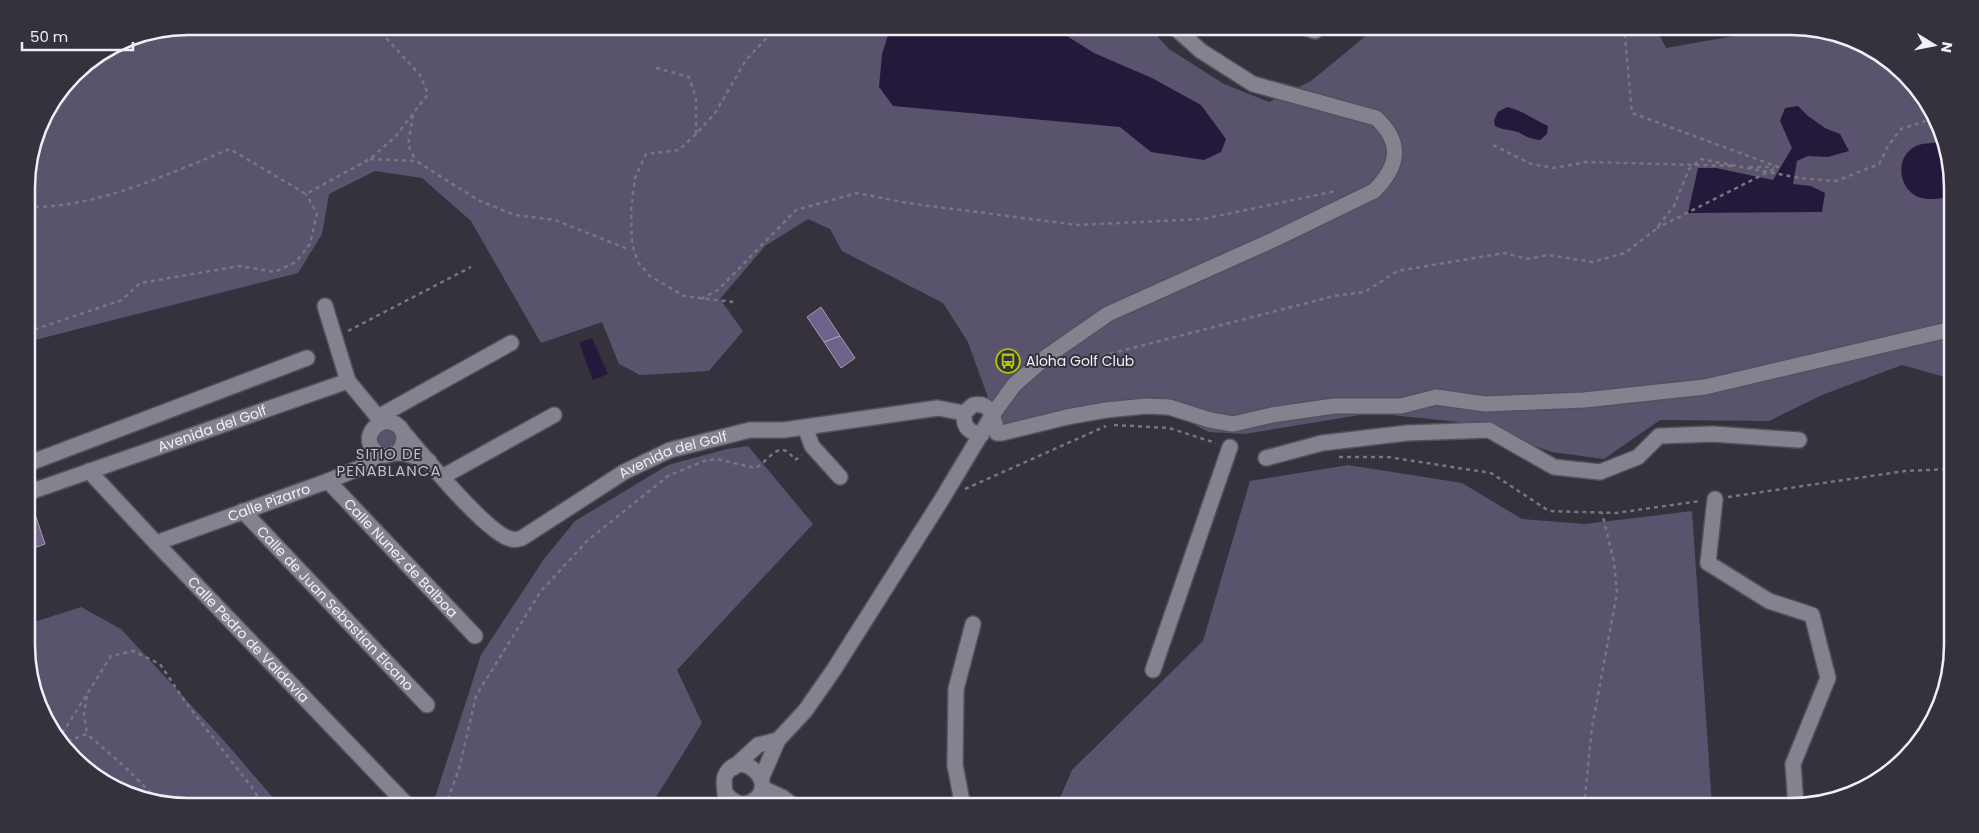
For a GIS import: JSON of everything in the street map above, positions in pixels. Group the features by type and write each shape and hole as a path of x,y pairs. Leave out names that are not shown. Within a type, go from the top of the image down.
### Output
{"street":[{"path":"757,798 778,740 805,711 833,671 942,500 992,414 1014,385 1046,357 1108,314 1265,244 1374,191 1387,178 1394,164 1394,146 1384,126 1376,118 1253,84 1201,51 1183,35"},
{"path":"324,306 348,381"},
{"path":"982,434 974,433 967,429 964,422 964,413 968,408 979,404 985,405 992,414 997,433 1002,434 1067,417 1106,410 1146,406 1169,407 1210,420 1233,424 1272,414 1334,406 1401,406 1436,397 1485,404 1584,400 1705,387 1944,331"},
{"path":"429,461 398,452 388,456 378,454 371,447 369,437 380,420 511,343"},
{"path":"35,461 307,358"},
{"name":"Avenida del Golf","path":"35,490 348,381 380,420 394,423 495,532 512,540 522,538 624,472 670,450 750,430 784,430 938,408 964,413"},
{"path":"442,477 554,415"},
{"path":"805,427 812,446 840,477"},
{"path":"1266,458 1322,443 1408,432 1489,430 1554,467 1600,472 1638,458 1659,436 1713,434 1799,440"},
{"path":"398,452 403,443 403,432"},
{"path":"1153,670 1230,447"},
{"name":"Calle Pizarro","path":"156,543 328,481 362,467 378,454"},
{"name":"Calle Pedro de Valdavia","path":"89,471 400,798"},
{"name":"Calle Nunez de Balboa","path":"328,481 474,636"},
{"path":"1715,499 1708,563 1769,601 1812,615 1828,678 1793,764 1795,798"},
{"name":"Calle de Juan Sebastian Elcano","path":"243,512 427,705"},
{"path":"961,798 955,765 956,689 973,624"},
{"path":"725,798 723,786 726,775 758,745 778,740"},
{"path":"733,768 743,765 751,767 758,772 762,784 783,798"}],"path":[{"path":"306,194 370,159 396,136 428,94 420,75 383,35"},
{"path":"734,302 684,296 650,276 638,262 632,244 631,210 634,178 646,154 679,150 696,134 714,112 746,60 770,35"},
{"path":"1625,35 1632,113 1778,168"},
{"path":"656,68 689,77 696,98 696,134"},
{"path":"414,112 408,145 416,161"},
{"path":"1654,230 1674,206 1689,168 1701,158 1799,178 1836,181 1879,164 1888,146 1902,129 1928,120"},
{"path":"1493,145 1531,164 1554,168 1586,162 1778,168"},
{"path":"35,206 66,204 136,187 230,149 306,194 317,213 310,244 296,262 275,272 240,266 140,283 122,300 35,329"},
{"path":"370,159 416,161 478,200 515,214 555,220 630,250"},
{"path":"1046,357 1090,359 1334,296 1365,292 1398,271 1504,253 1528,259 1549,255 1592,262 1624,253 1654,230 1778,168"},
{"path":"701,299 718,290 796,210 857,193 907,203 1078,225 1203,219 1337,191"},
{"path":"335,338 471,267"},
{"path":"942,500 1108,425 1169,428 1230,447"},
{"path":"448,798 459,768 476,696 540,591 588,540 668,476 704,461 717,459 755,468 761,466 768,456 777,451 788,453 795,460 812,446"},
{"path":"1585,798 1592,728 1617,592 1614,562 1602,513"},
{"path":"63,732 111,656 132,651 160,664 186,703 258,798"},
{"path":"87,693 84,714 87,734 151,794"},
{"path":"69,741 87,734"}],"shaded area":[{"name":"Aloha Golf Club","path":"178,35 1156,35 1169,49 1224,84 1269,102 1311,81 1367,35 1660,35 1666,48 1740,35 1801,35 1840,43 1868,55 1899,80 1912,95 1924,111 1932,129 1939,148 1944,188 1944,377 1902,365 1822,395 1769,421 1660,420 1604,459 1552,452 1469,423 1372,413 1245,434 1209,432 1152,403 999,428 968,342 943,303 842,251 830,229 808,219 765,246 720,299 743,331 709,371 640,375 619,364 602,322 541,343 471,221 422,178 375,171 329,194 322,234 298,273 35,340 35,178 40,148 55,111 73,87 103,61 120,51 148,40"},
{"path":"888,35 1065,35 1094,53 1152,78 1201,105 1226,139 1221,152 1204,160 1151,152 1120,127 893,106 879,87 882,54"},
{"path":"1798,106 1825,128 1840,134 1849,151 1828,157 1808,156 1797,161 1793,184 1811,186 1825,193 1822,212 1688,213 1698,168 1716,168 1773,180 1792,148 1780,121 1785,108"},
{"path":"1507,107 1548,126 1547,134 1540,140 1537,140 1495,126 1494,120 1498,112"},
{"path":"1937,142 1943,168 1944,198 1924,199 1909,191 1904,184 1901,168 1903,160 1913,147"},
{"path":"592,338 608,374 593,380 579,343"},
{"path":"386,429 396,433 398,443 383,452 375,439 379,432"},
{"path":"748,446 813,524 677,670 702,723 656,798 435,798 481,655 544,559 575,521 668,465 727,449"},
{"path":"1348,465 1462,483 1522,519 1585,524 1692,511 1711,798 1060,798 1072,770 1203,641 1250,481"},
{"path":"81,607 121,629 226,743 273,798 168,797 148,793 111,778 80,753 55,722 40,685 36,665 35,622"}],"building":[{"path":"821,307 840,336 824,342 807,317"},
{"path":"840,336 855,358 841,368 824,342"},
{"path":"35,517 45,544 35,548"}],"place":[{"name":"Aloha Golf Club","path":"1008,361"}],"district":[{"name":"SITIO DE PEÑABLANCA","path":"389,462"}]}
